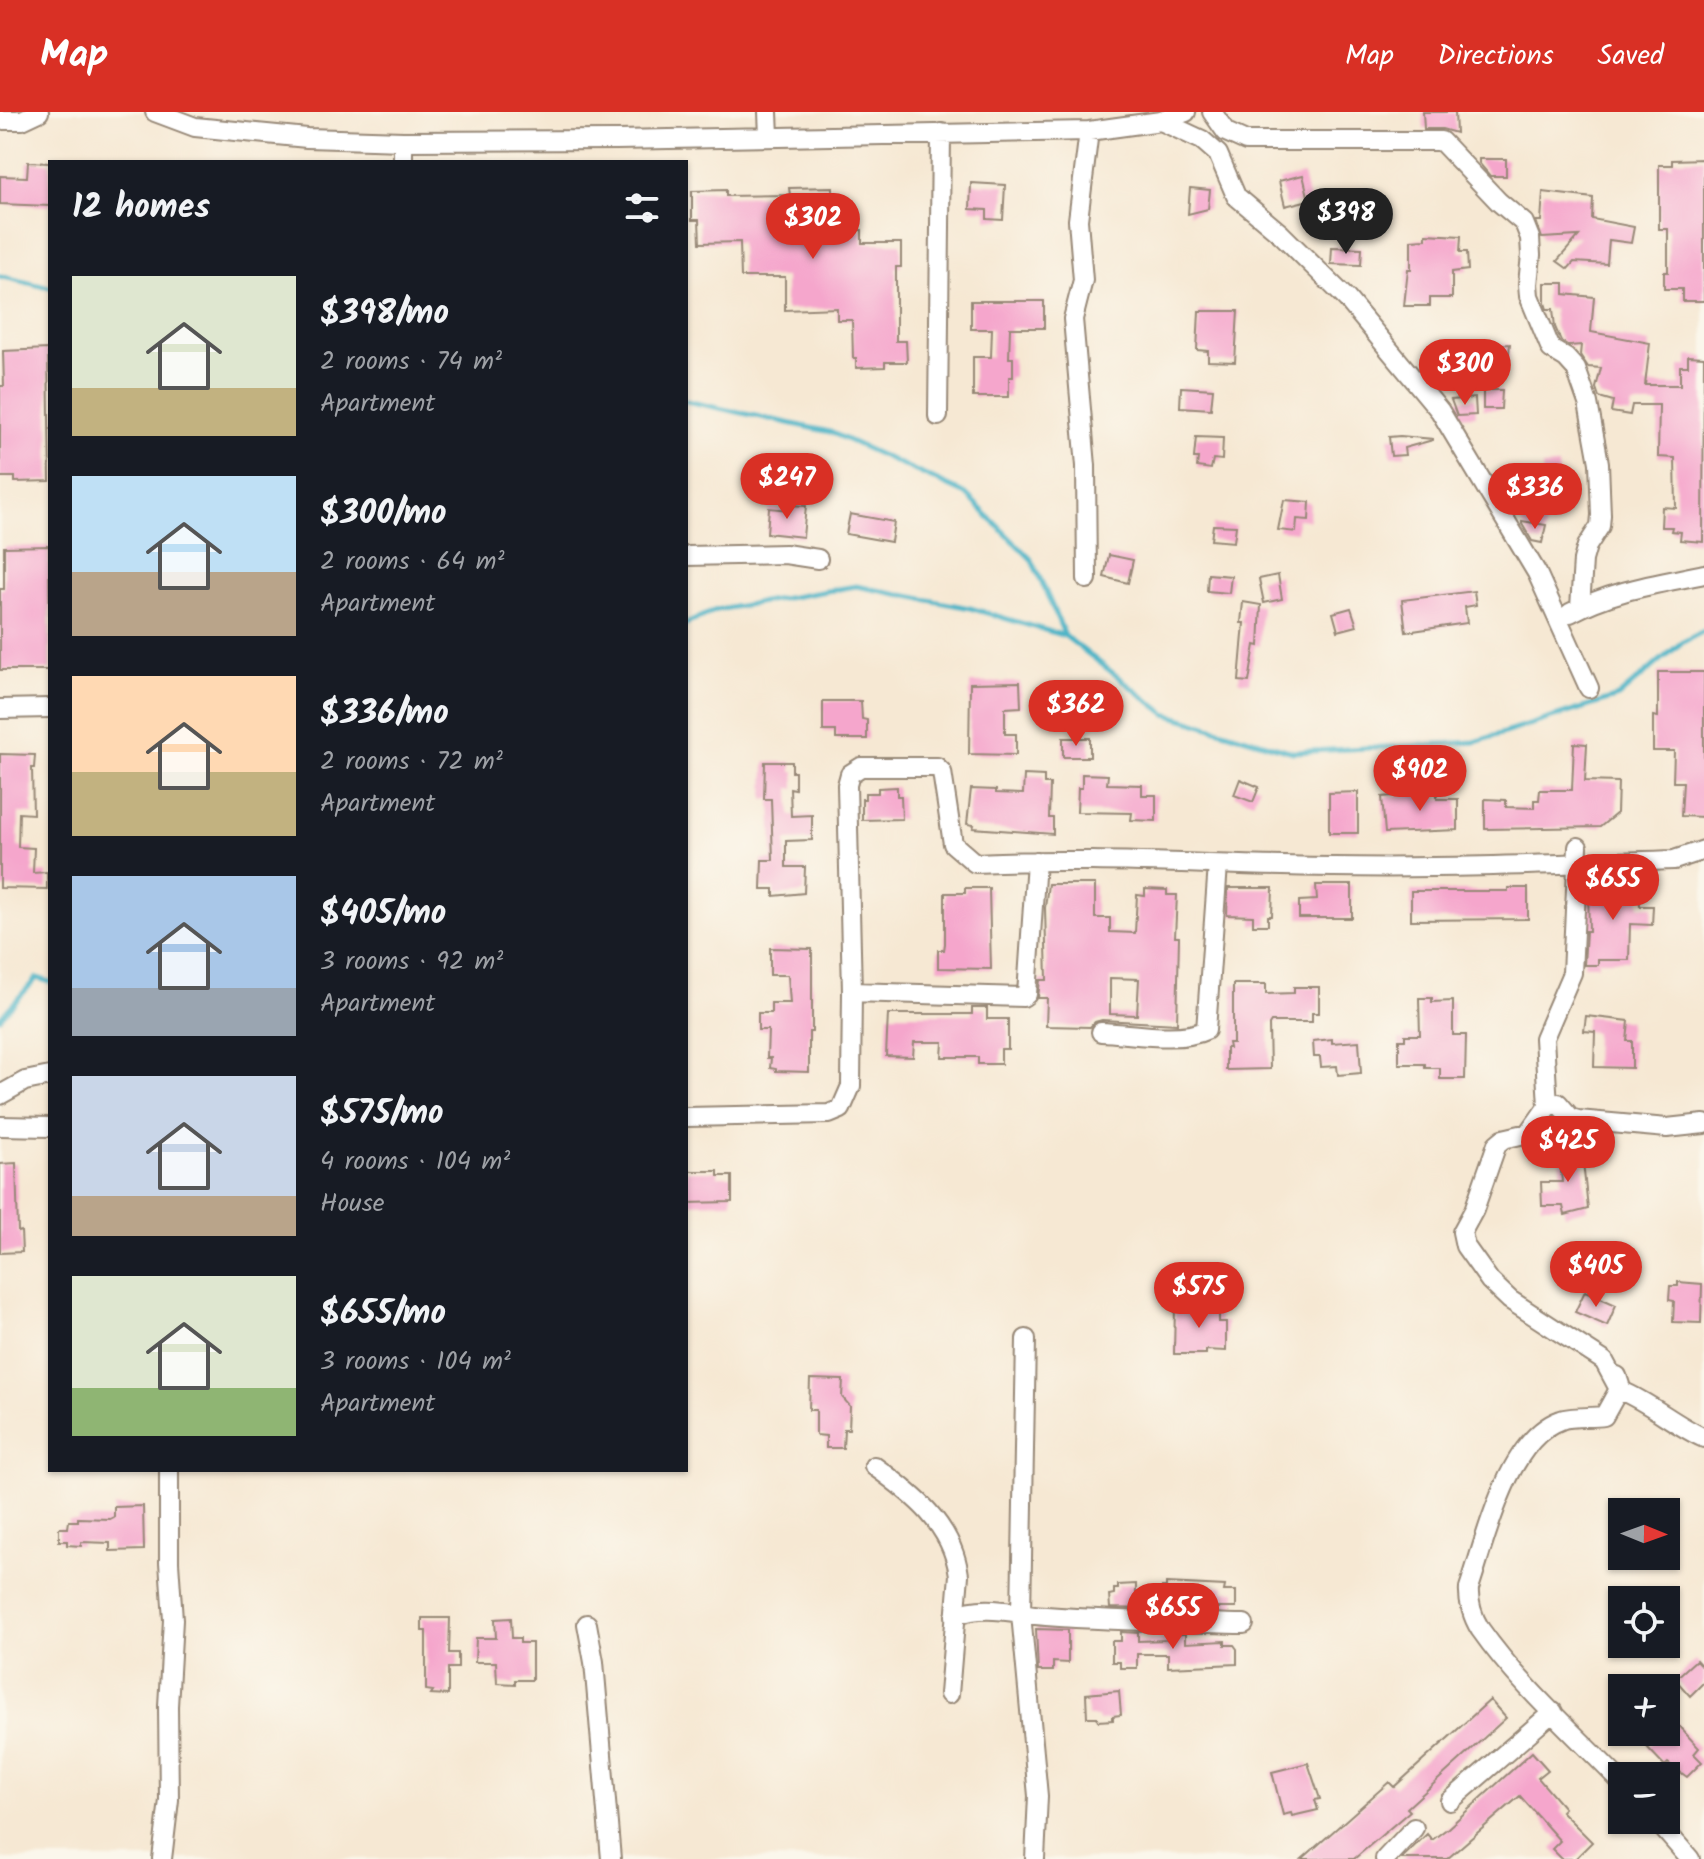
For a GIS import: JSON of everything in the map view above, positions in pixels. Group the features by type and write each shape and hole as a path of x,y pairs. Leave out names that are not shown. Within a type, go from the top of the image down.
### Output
{"street":[{"path":"0,120 22,120 39,112"},
{"path":"155,112 195,127 307,138 403,141 1089,131 1161,121 1186,112"},
{"path":"768,112 769,136"},
{"path":"1212,112 1226,132 1246,141 1441,141 1499,202 1524,223 1530,238 1529,296 1551,349 1576,369 1588,403 1599,463 1601,520 1583,560 1580,608"},
{"path":"1161,121 1202,140 1218,154 1236,196 1281,234 1347,299 1440,411 1537,573 1589,688"},
{"path":"1087,579 1086,466 1073,319 1083,280 1078,220 1089,131"},
{"path":"938,416 941,133"},
{"path":"403,141 403,160"},
{"path":"688,556 785,554 818,559"},
{"path":"1557,620 1605,596 1704,574"},
{"path":"0,709 48,708"},
{"path":"688,1117 829,1114 841,1109 851,1086 847,785 850,774 861,767 937,767 942,772 953,844 975,863 1036,861 1407,868 1578,855 1674,860 1704,850"},
{"path":"1548,1106 1544,1038 1572,973 1578,855"},
{"path":"852,992 1023,997 1027,994 1036,861"},
{"path":"1101,1032 1157,1036 1189,1035 1206,1030 1218,865"},
{"path":"0,1095 25,1081 48,1074"},
{"path":"1608,1769 1519,1677 1479,1627 1468,1599 1469,1588 1514,1463 1533,1437 1562,1419 1604,1416 1619,1389 1604,1361 1510,1300 1490,1281 1465,1246 1462,1232 1474,1210 1497,1144 1503,1139 1529,1133 1548,1106 1558,1103 1571,1118 1578,1120 1667,1128 1704,1124"},
{"path":"0,1126 48,1127"},
{"path":"1490,1281 1505,1283 1609,1362 1622,1391 1646,1402 1679,1427 1704,1438"},
{"path":"1026,1339 1021,1614 1038,1796 1035,1859"},
{"path":"874,1466 914,1495 926,1508 950,1542 957,1560 959,1575 949,1694"},
{"path":"162,1859 169,1800 168,1706 173,1620 169,1562 169,1472"},
{"path":"955,1616 972,1610 1244,1624"},
{"path":"587,1624 594,1662 611,1859"},
{"path":"1450,1801 1553,1712"},
{"path":"1385,1859 1414,1828"},
{"path":"1668,1834 1690,1859"}],"building":[{"path":"1423,112 1455,112 1456,133 1424,129"},
{"path":"1479,159 1506,159 1506,176 1490,176"},
{"path":"1704,159 1704,301 1682,301 1682,289 1664,289 1664,272 1668,272 1668,229 1659,229 1659,165 1672,165 1672,160"},
{"path":"28,162 48,163 48,206 0,204 0,176 27,177"},
{"path":"1303,175 1309,200 1285,206 1279,181"},
{"path":"971,183 1005,185 1003,220 987,219 987,210 970,209"},
{"path":"833,187 833,226 862,230 862,243 901,243 901,267 896,267 896,341 906,341 907,362 885,362 885,367 856,368 852,320 837,320 837,308 785,310 785,277 741,277 740,242 700,243 699,220 692,220 692,191 726,190 726,196 790,195 789,188"},
{"path":"1190,188 1210,190 1208,209 1188,214"},
{"path":"1543,192 1593,198 1592,219 1634,227 1631,243 1609,240 1607,264 1574,262 1568,269 1557,261 1579,236 1542,238 1536,221 1541,221"},
{"path":"1426,234 1461,236 1460,252 1467,252 1468,270 1452,272 1452,298 1430,298 1430,306 1404,306 1408,269 1411,269 1411,240 1426,239"},
{"path":"1332,247 1362,248 1361,265 1331,264"},
{"path":"1545,283 1564,283 1564,294 1594,297 1591,332 1650,343 1645,385 1680,385 1680,366 1688,366 1688,356 1704,357 1703,542 1680,540 1681,532 1671,531 1672,527 1661,527 1662,507 1676,508 1675,458 1658,457 1659,405 1632,405 1630,415 1611,412 1613,401 1599,397 1596,388 1601,368 1588,367 1580,355 1581,345 1569,346 1561,341 1555,327 1553,309 1547,309 1545,303"},
{"path":"971,301 1044,301 1044,328 1010,328 1009,358 1013,358 1013,377 1009,377 1009,397 973,397 973,357 991,357 992,329 971,329"},
{"path":"1199,311 1238,311 1235,362 1208,361 1208,351 1197,350"},
{"path":"1510,344 1508,362 1484,363 1483,346"},
{"path":"48,349 48,481 15,482 15,477 0,477 3,351"},
{"path":"1181,387 1213,389 1211,409 1180,407"},
{"path":"1483,390 1502,390 1501,409 1483,409"},
{"path":"1475,398 1476,415 1457,416 1451,400"},
{"path":"1196,437 1223,438 1222,460 1213,459 1211,469 1197,467 1198,458 1194,458"},
{"path":"1389,437 1433,440 1404,448 1405,455 1391,456"},
{"path":"1558,466 1561,496 1544,497 1542,467"},
{"path":"1284,500 1310,502 1309,520 1297,519 1296,532 1278,530"},
{"path":"789,505 806,506 803,537 767,533 769,508 789,510"},
{"path":"850,514 894,522 891,542 846,534"},
{"path":"1522,521 1546,525 1542,543 1532,541"},
{"path":"1213,525 1236,526 1234,542 1211,540"},
{"path":"48,546 48,670 0,670 0,589 4,589 4,547"},
{"path":"1109,555 1133,560 1128,583 1104,577"},
{"path":"1208,574 1231,576 1229,593 1207,591"},
{"path":"1278,575 1282,599 1264,603 1259,579"},
{"path":"1474,591 1476,605 1465,607 1467,623 1406,632 1402,600"},
{"path":"1243,602 1261,605 1259,646 1255,645 1249,682 1239,681"},
{"path":"1351,608 1357,626 1338,631 1333,613"},
{"path":"1658,672 1704,672 1704,817 1681,816 1683,782 1673,782 1674,751 1653,751 1653,716 1658,717"},
{"path":"1020,682 1021,707 1005,708 1005,734 1016,734 1016,755 969,754 970,683"},
{"path":"1076,691 1107,701 1101,720 1070,709"},
{"path":"823,701 861,701 862,719 867,720 867,739 836,739 836,731 823,731"},
{"path":"1063,738 1090,738 1090,757 1063,757"},
{"path":"1574,743 1587,744 1585,781 1618,782 1617,813 1600,827 1485,829 1485,799 1506,800 1506,807 1534,808 1534,800 1539,800 1540,790 1572,790"},
{"path":"0,754 35,755 32,768 33,814 19,813 18,847 34,848 33,873 47,872 47,889 0,888"},
{"path":"765,762 792,762 795,789 790,788 791,816 812,815 812,840 786,841 786,867 805,867 804,893 774,896 774,889 761,889 762,860 773,860 771,799 764,799"},
{"path":"1082,774 1108,775 1107,784 1142,785 1142,795 1156,795 1156,821 1131,820 1132,813 1077,812"},
{"path":"1024,775 1044,776 1044,784 1050,784 1049,818 1053,818 1053,834 973,828 974,825 967,824 971,789 1023,794"},
{"path":"1240,779 1259,787 1253,802 1234,795"},
{"path":"897,787 897,796 901,796 902,819 862,820 865,793 878,793 878,788"},
{"path":"1358,792 1358,833 1329,833 1329,793"},
{"path":"1437,792 1437,799 1458,799 1458,830 1385,833 1382,797"},
{"path":"1048,884 1095,884 1095,918 1110,918 1110,932 1135,933 1137,895 1145,896 1145,889 1167,890 1167,895 1177,895 1177,1024 1102,1020 1090,1027 1046,1026 1047,998 1038,998 1040,980 1047,980 1045,908","holes":["1110,978 1139,979 1137,1015 1110,1014"]},
{"path":"1316,885 1352,885 1352,918 1299,918 1299,901 1317,900"},
{"path":"1639,885 1640,906 1653,906 1652,925 1630,924 1629,960 1598,960 1598,965 1584,965 1586,931 1589,931 1588,888"},
{"path":"965,888 989,888 991,969 938,968 938,950 944,950 945,944 945,893 965,893"},
{"path":"1228,888 1273,888 1272,916 1268,916 1268,925 1253,925 1253,916 1227,915"},
{"path":"1508,888 1528,888 1528,919 1411,920 1411,891 1508,891"},
{"path":"770,948 812,949 809,1072 770,1068 771,1058 767,1058 768,1030 758,1030 758,1013 771,1013 771,1003 790,1003 788,975 770,975"},
{"path":"1233,984 1266,984 1266,994 1294,993 1294,987 1319,987 1319,1013 1312,1013 1312,1022 1271,1022 1269,1025 1270,1069 1226,1070 1226,1048 1229,1048 1228,1043 1233,1043"},
{"path":"1419,998 1432,998 1432,1002 1453,1001 1453,1035 1466,1035 1465,1079 1440,1079 1440,1068 1425,1068 1425,1064 1399,1064 1399,1040 1405,1040 1405,1035 1420,1035"},
{"path":"972,1008 987,1008 987,1019 1008,1019 1008,1049 1001,1049 1001,1064 978,1064 978,1057 942,1057 943,1042 914,1042 913,1057 886,1056 888,1014 972,1014"},
{"path":"1586,1016 1629,1021 1627,1041 1632,1041 1632,1068 1594,1067 1595,1032 1584,1031"},
{"path":"1332,1039 1332,1043 1359,1041 1361,1073 1338,1075 1337,1066 1321,1067 1320,1057 1314,1057 1313,1041"},
{"path":"1577,1143 1583,1162 1588,1209 1565,1215 1563,1206 1542,1206 1541,1182 1562,1182 1560,1161 1564,1162 1561,1147"},
{"path":"16,1163 18,1232 21,1231 22,1252 0,1253 0,1164"},
{"path":"688,1171 718,1171 718,1176 732,1176 732,1202 688,1203"},
{"path":"1678,1282 1702,1284 1701,1323 1673,1322 1674,1301 1669,1300 1670,1286 1678,1286"},
{"path":"1585,1291 1616,1305 1607,1326 1575,1312"},
{"path":"1175,1305 1219,1306 1219,1322 1226,1322 1226,1351 1174,1354"},
{"path":"810,1379 843,1380 842,1397 850,1406 849,1429 844,1429 843,1448 826,1448 826,1436 816,1435 816,1410 809,1410"},
{"path":"143,1506 144,1550 110,1551 110,1543 81,1542 81,1546 59,1541 59,1528 68,1528 69,1521 78,1521 78,1518 110,1519 114,1517 114,1507"},
{"path":"1166,1583 1225,1586 1224,1591 1236,1591 1236,1608 1110,1608 1109,1595 1114,1594 1118,1585 1136,1584 1136,1593 1162,1592"},
{"path":"422,1618 450,1618 449,1653 458,1653 458,1668 448,1668 448,1695 431,1694 433,1691 426,1690 426,1631 422,1631"},
{"path":"511,1618 512,1638 520,1638 520,1643 532,1643 532,1680 515,1680 515,1684 497,1683 496,1662 475,1662 476,1638 496,1638 495,1619"},
{"path":"1036,1629 1068,1630 1068,1663 1053,1662 1053,1671 1038,1671"},
{"path":"1121,1632 1138,1633 1138,1641 1168,1640 1169,1634 1185,1634 1185,1643 1225,1641 1225,1645 1234,1645 1237,1649 1237,1664 1168,1667 1168,1654 1137,1654 1137,1668 1120,1668 1120,1662 1112,1662 1112,1641 1121,1641"},
{"path":"1696,1660 1704,1669 1704,1682 1690,1696 1680,1685 1680,1674"},
{"path":"1119,1691 1121,1715 1113,1716 1113,1720 1098,1721 1097,1717 1087,1717 1086,1694"},
{"path":"1490,1700 1506,1718 1407,1808 1410,1811 1354,1859 1302,1859 1389,1782 1394,1787"},
{"path":"1680,1727 1699,1748 1694,1754 1702,1762 1687,1777 1680,1772 1680,1762 1661,1762 1647,1747 1680,1746"},
{"path":"1532,1752 1548,1770 1538,1778 1564,1808 1561,1811 1592,1842 1575,1859 1562,1859 1552,1849 1560,1841 1520,1796 1447,1859 1401,1859 1427,1834 1432,1840 1448,1828"},
{"path":"1308,1763 1320,1799 1315,1800 1318,1810 1283,1815 1272,1772"}],"waterway":[{"path":"0,276 48,288"},
{"path":"688,401 830,432 966,494 1032,560 1065,636"},
{"path":"688,623 716,610 856,586 970,608 1065,636 1166,714 1293,752 1475,742 1618,697 1681,643 1704,631"},
{"path":"0,1018 37,978 48,981"}]}
